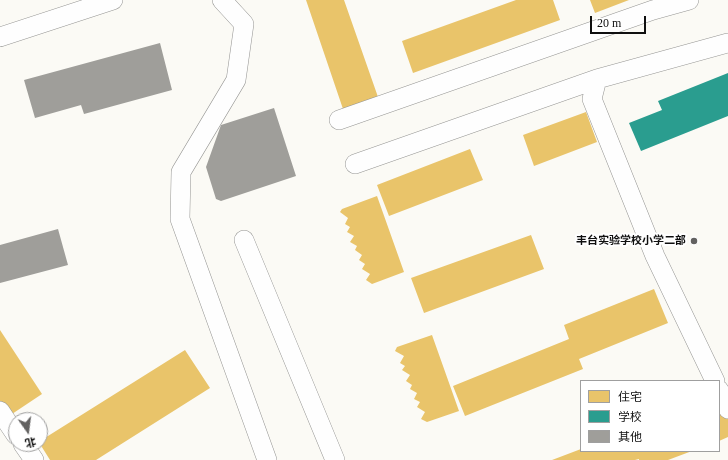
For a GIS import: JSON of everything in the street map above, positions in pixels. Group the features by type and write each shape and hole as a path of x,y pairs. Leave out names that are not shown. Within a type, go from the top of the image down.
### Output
{"street":[{"path":"0,37 113,0"},
{"path":"222,0 244,24 236,80 181,172 180,219 267,460"},
{"path":"339,120 653,10 689,0"},
{"path":"355,164 597,79 728,43"},
{"path":"597,79 592,98 655,256 714,380"},
{"path":"244,240 335,460"},
{"path":"720,392 728,409"},
{"path":"0,411 8,422"}],"building: 住宅":[{"path":"306,0 344,0 378,97 343,109"},
{"path":"516,0 553,0 560,20 413,73 402,41"},
{"path":"590,0 629,0 595,13"},
{"path":"586,112 597,142 534,166 523,135"},
{"path":"470,149 483,180 389,216 377,185"},
{"path":"377,196 404,272 372,284 366,280 370,274 362,269 365,264 359,260 362,255 355,250 357,246 350,242 354,236 347,232 350,227 345,224 348,218 340,212 342,209"},
{"path":"531,235 544,269 424,313 411,278"},
{"path":"654,289 668,323 579,359 583,369 465,416 453,386 569,339 564,325"},
{"path":"0,330 42,394 15,412 8,412 8,414 0,402"},
{"path":"432,335 459,411 427,422 421,419 425,412 417,407 420,402 414,399 417,393 410,389 412,385 406,381 410,375 402,370 405,366 400,363 404,356 395,351 397,347"},
{"path":"185,350 210,388 96,460 50,460 45,452 48,452 48,436"},
{"path":"720,408 728,415 728,437 720,441"},
{"path":"580,449 580,452 689,452 668,460 552,460"}],"building: 学校":[{"path":"728,73 728,116 641,151 629,123 662,110 658,101"}],"building: 其他":[{"path":"160,43 172,90 84,114 81,105 35,118 24,80"},
{"path":"274,108 296,176 221,201 216,199 206,167 221,125"},
{"path":"58,229 68,265 0,283 0,245"}],"place":[{"name":"丰台实验学校小学二部","path":"694,241"}]}
